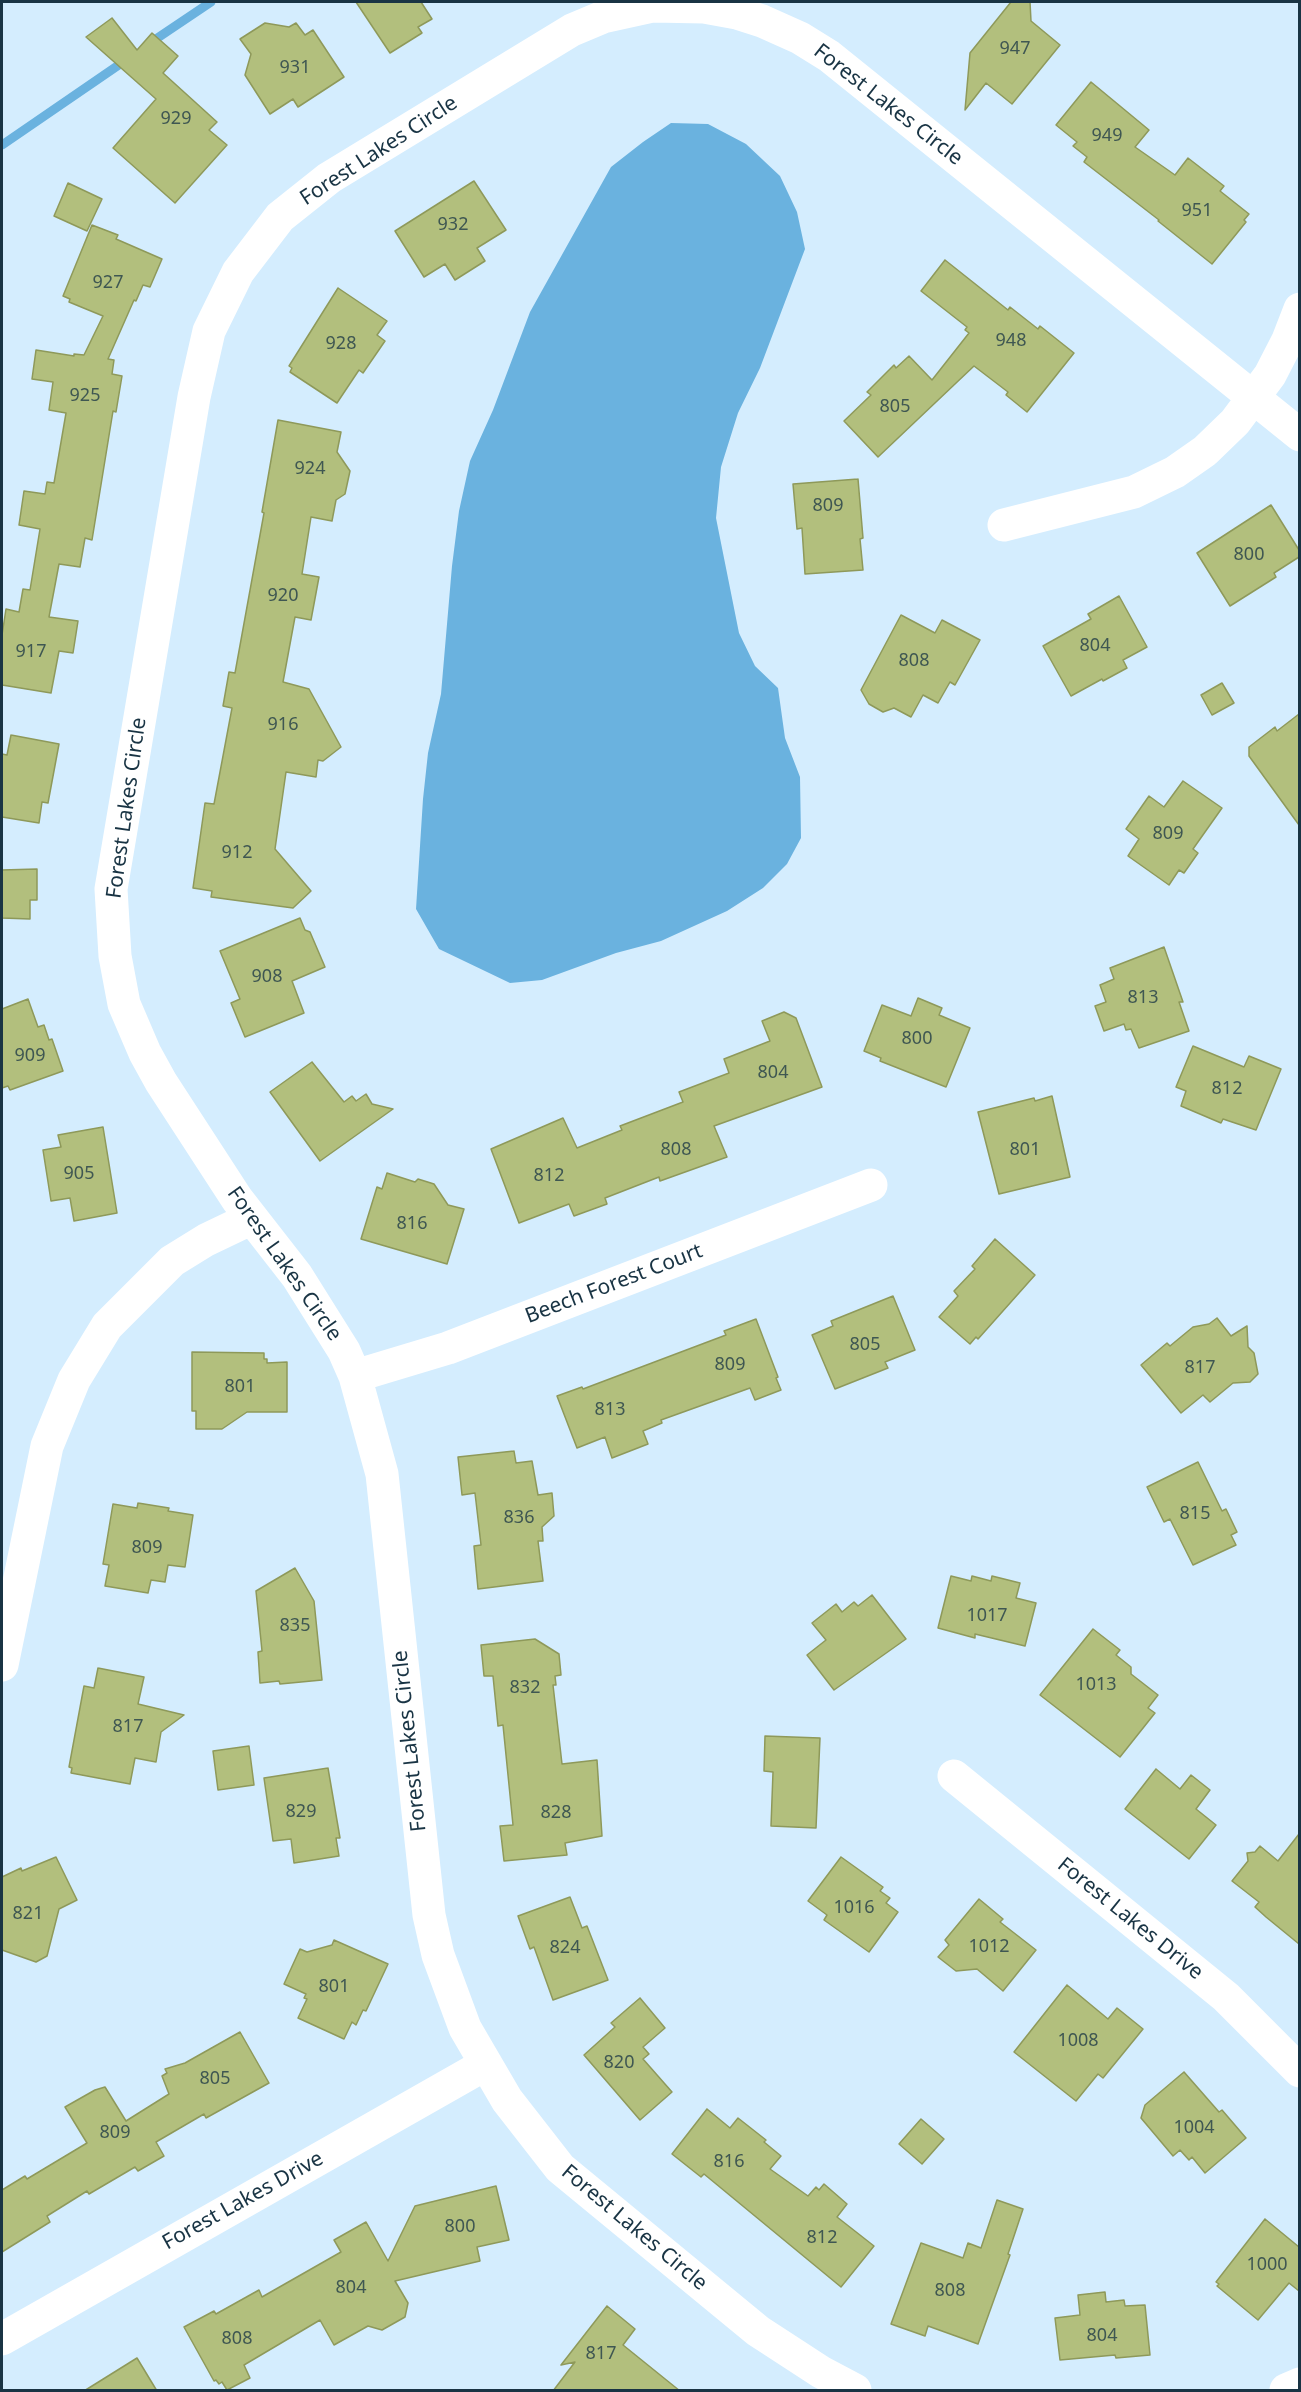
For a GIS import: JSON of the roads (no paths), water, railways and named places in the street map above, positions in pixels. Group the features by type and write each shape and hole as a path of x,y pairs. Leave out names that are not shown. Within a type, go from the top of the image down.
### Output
{"street":[{"name":"Forest Lakes Circle","path":"855,2391 821,2372 759,2331 560,2168 507,2100 465,2028 438,1955 429,1915 382,1474 355,1376 344,1351 297,1276 237,1199 161,1082 145,1053 124,1004 115,956 111,889 194,397 209,331 238,272 280,217 329,178 572,30 603,17 653,6 704,7 737,13 800,38 829,56 1299,435"},
{"path":"1005,525 1134,492 1175,472 1205,451 1235,422 1270,375 1288,340 1299,309"},
{"name":"Beech Forest Court","path":"355,1376 448,1348 871,1185"},
{"path":"2,1665 47,1446 74,1380 107,1326 172,1261 206,1240 252,1218"},
{"name":"Forest Lakes Drive","path":"954,1776 1226,1997 1299,2071"},
{"name":"Forest Lakes Drive","path":"2,2339 486,2064"},
{"path":"1286,2391 1299,2385"}],"water":[{"path":"671,123 708,124 746,144 780,176 797,212 805,249 760,368 738,413 721,467 716,518 739,633 755,666 778,688 785,738 800,777 801,838 787,864 763,888 727,911 661,941 616,953 542,980 510,983 439,949 416,909 423,799 428,753 441,694 459,511 470,461 493,410 530,312 611,167"}],"waterway":[{"path":"150,43 211,2"},
{"path":"2,145 126,60"}]}
